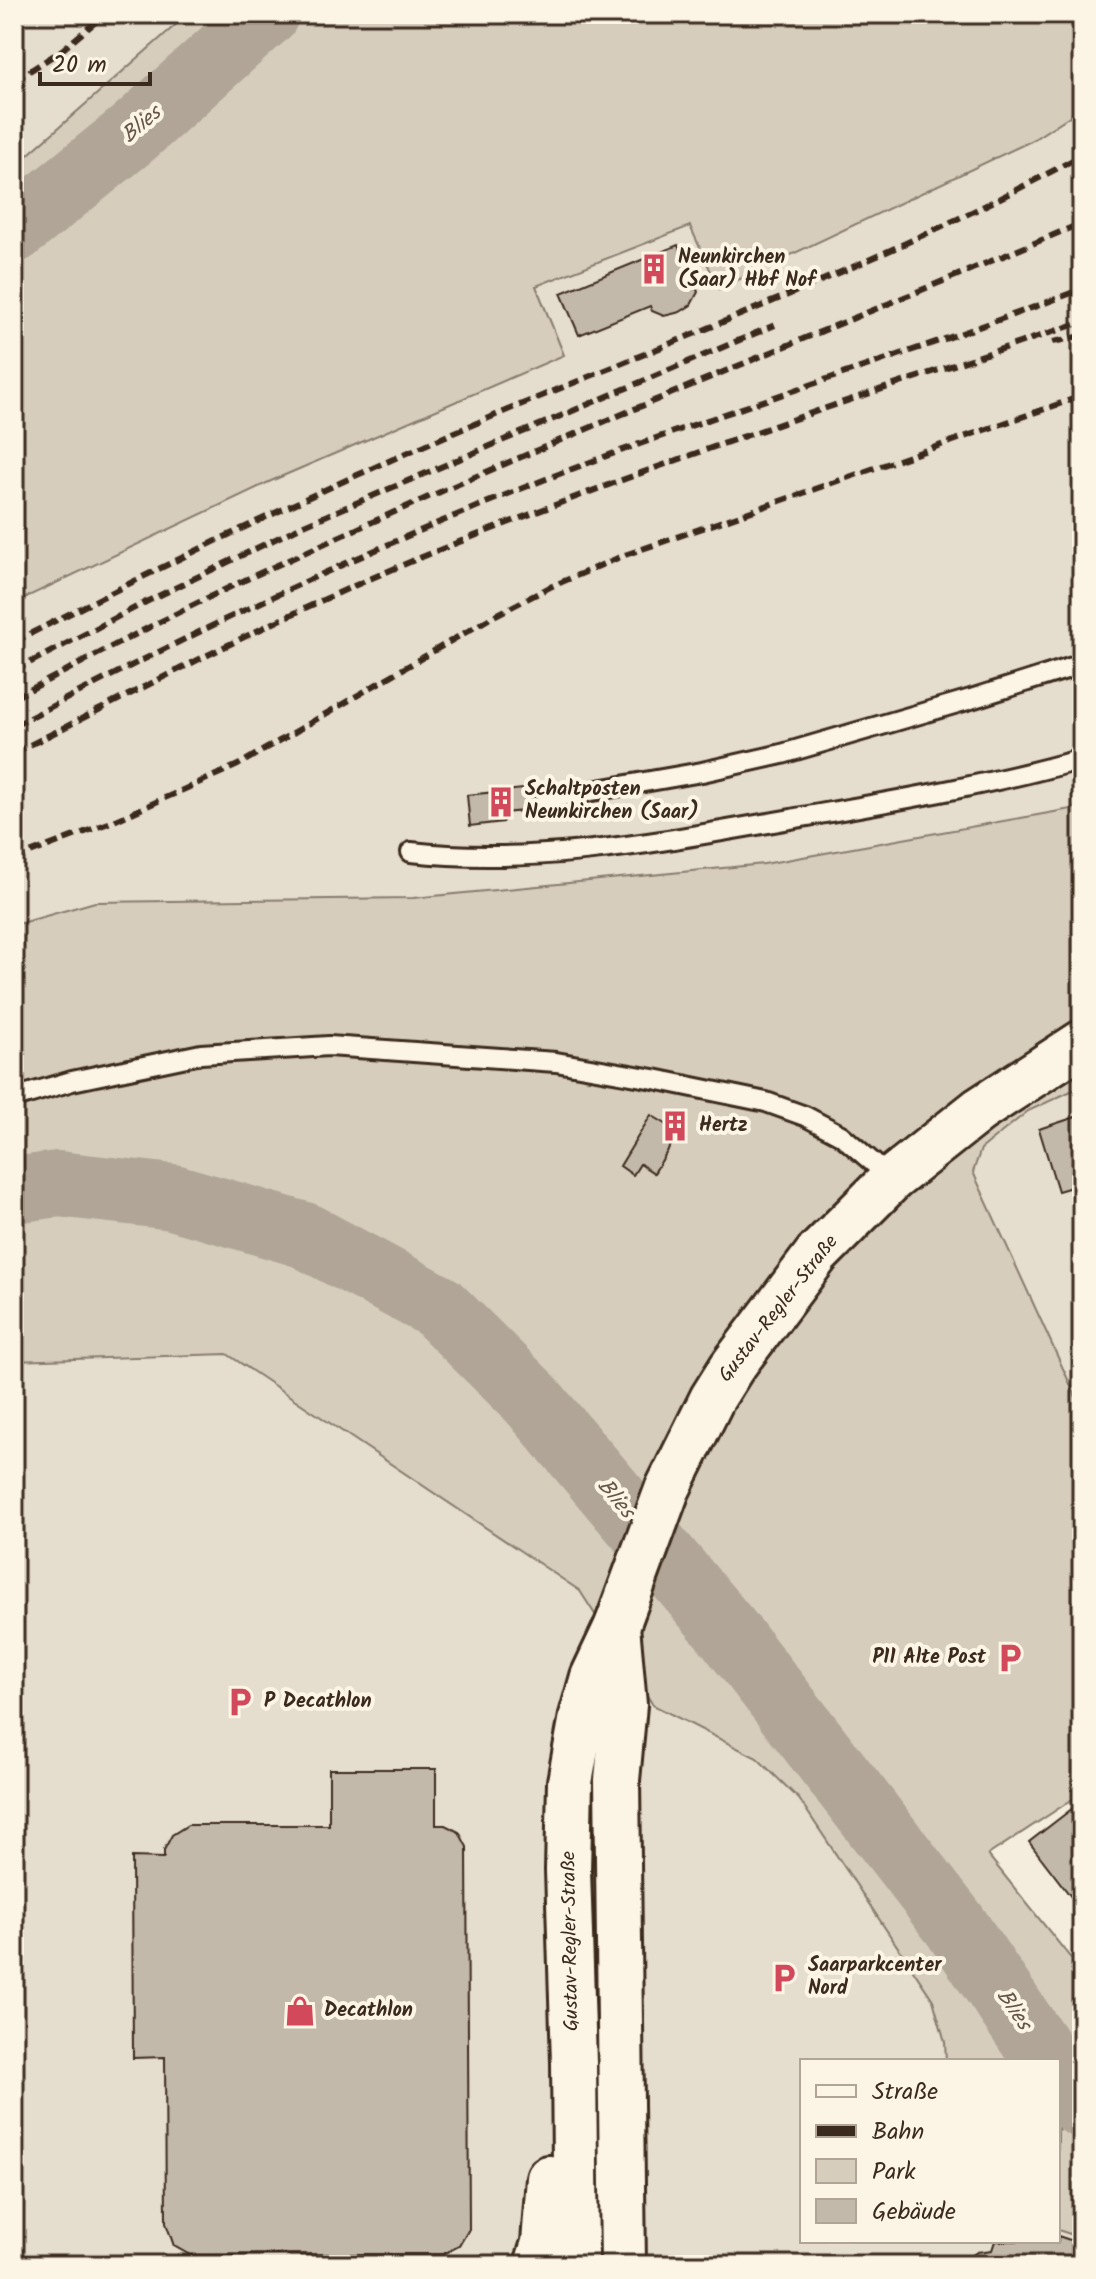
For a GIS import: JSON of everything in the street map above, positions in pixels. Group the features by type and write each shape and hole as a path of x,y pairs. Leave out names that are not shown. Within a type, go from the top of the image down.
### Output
{"main road":[{"name":"Gustav-Regler-Straße","path":"576,2265 568,1870 570,1782 582,1716 593,1677 617,1626 667,1490 712,1399 732,1367 817,1254 892,1179 979,1110 1082,1043"},
{"name":"Gustav-Regler-Straße","path":"617,1626 624,1705 617,1780 623,2265"},
{"path":"537,2265 544,2243 550,2184 545,1898 556,1831 570,1782"},
{"path":"621,2211 641,2265"}],"lane":[{"path":"546,799 702,772 782,754 1082,664"},
{"path":"411,852 524,857 625,848 928,794 1029,774 1082,759"},
{"path":"14,1098 72,1081 201,1054 329,1046 556,1062 766,1102 805,1116 841,1135 892,1179"}],"shaded area":[{"path":"14,14 188,14 14,167"},
{"path":"1082,108 1082,807 764,864 413,898 95,902 14,925 14,603 271,481 563,356 535,286 690,226 719,289 1031,141"},
{"path":"1082,1086 1082,1410 973,1172 981,1149 1028,1111"},
{"path":"227,1354 580,1592 653,1705 757,1758 799,1799 933,2000 945,2042 946,2059 800,2059 800,2243 1060,2243 1060,2231 1082,2238 1082,2265 14,2265 14,1361"}],"green space":[{"path":"188,14 1082,14 1082,108 1031,141 719,289 690,226 536,286 564,355 271,481 14,603 14,167"},
{"path":"1082,807 1082,1086 1028,1111 981,1149 973,1172 1082,1410 1082,1793 988,1855 1082,1972 1082,2238 1060,2231 1060,2059 946,2059 945,2042 933,2000 799,1799 757,1758 653,1705 580,1591 227,1354 14,1361 14,925 95,902 413,898 764,864"}],"building":[{"name":"Neunkirchen (Saar) Hbf Nof","path":"678,245 698,292 691,305 664,316 652,311 650,306 579,335 561,293"},
{"name":"Schaltposten Neunkirchen (Saar)","path":"533,788 535,810 503,813 503,822 470,826 467,795"},
{"path":"651,1115 679,1132 654,1173 640,1164 633,1175 620,1166"},
{"path":"1082,1115 1082,1184 1058,1191 1039,1129"},
{"name":"Hertz","path":"671,1119 683,1126 679,1132 667,1125"},
{"name":"Decathlon","path":"329,1769 436,1769 436,1825 445,1825 459,1832 467,1847 469,2229 459,2246 443,2254 190,2255 174,2246 166,2223 165,2057 133,2058 132,1857 164,1858 164,1850 172,1835 188,1825 329,1825"},
{"path":"1082,1801 1082,1911 1029,1842"},
{"path":"1060,2237 1082,2244 1082,2265 958,2265 977,2252 992,2250 994,2243 1060,2243"}],"waterway":[{"name":"Blies","path":"14,230 134,133 266,14"},
{"name":"Blies","path":"14,1190 58,1184 173,1197 304,1235 438,1307 531,1399 727,1631 955,1925 1046,2059"},
{"name":"Blies","path":"1060,2079 1082,2105"}],"railway":[{"path":"14,81 62,50 105,14"},
{"path":"14,642 336,484 848,269 1082,155"},
{"path":"14,698 208,598 373,522 575,434 1082,223"},
{"path":"14,726 277,595 478,506 613,454 1082,289"},
{"path":"14,753 267,626 422,557 667,463 1082,322"},
{"path":"14,671 304,525 775,325"},
{"path":"1053,342 1082,336"},
{"path":"14,859 114,821 238,765 492,617 550,587 625,555 1082,396"}],"place":[{"name":"Neunkirchen (Saar) Hbf Nof","path":"654,269"},
{"name":"Schaltposten Neunkirchen (Saar)","path":"501,802"},
{"name":"Hertz","path":"675,1126"},
{"name":"P11 Alte Post","path":"1010,1658"},
{"name":"P Decathlon","path":"240,1702"},
{"name":"Saarparkcenter Nord","path":"784,1978"},
{"name":"Decathlon","path":"300,2011"}]}
